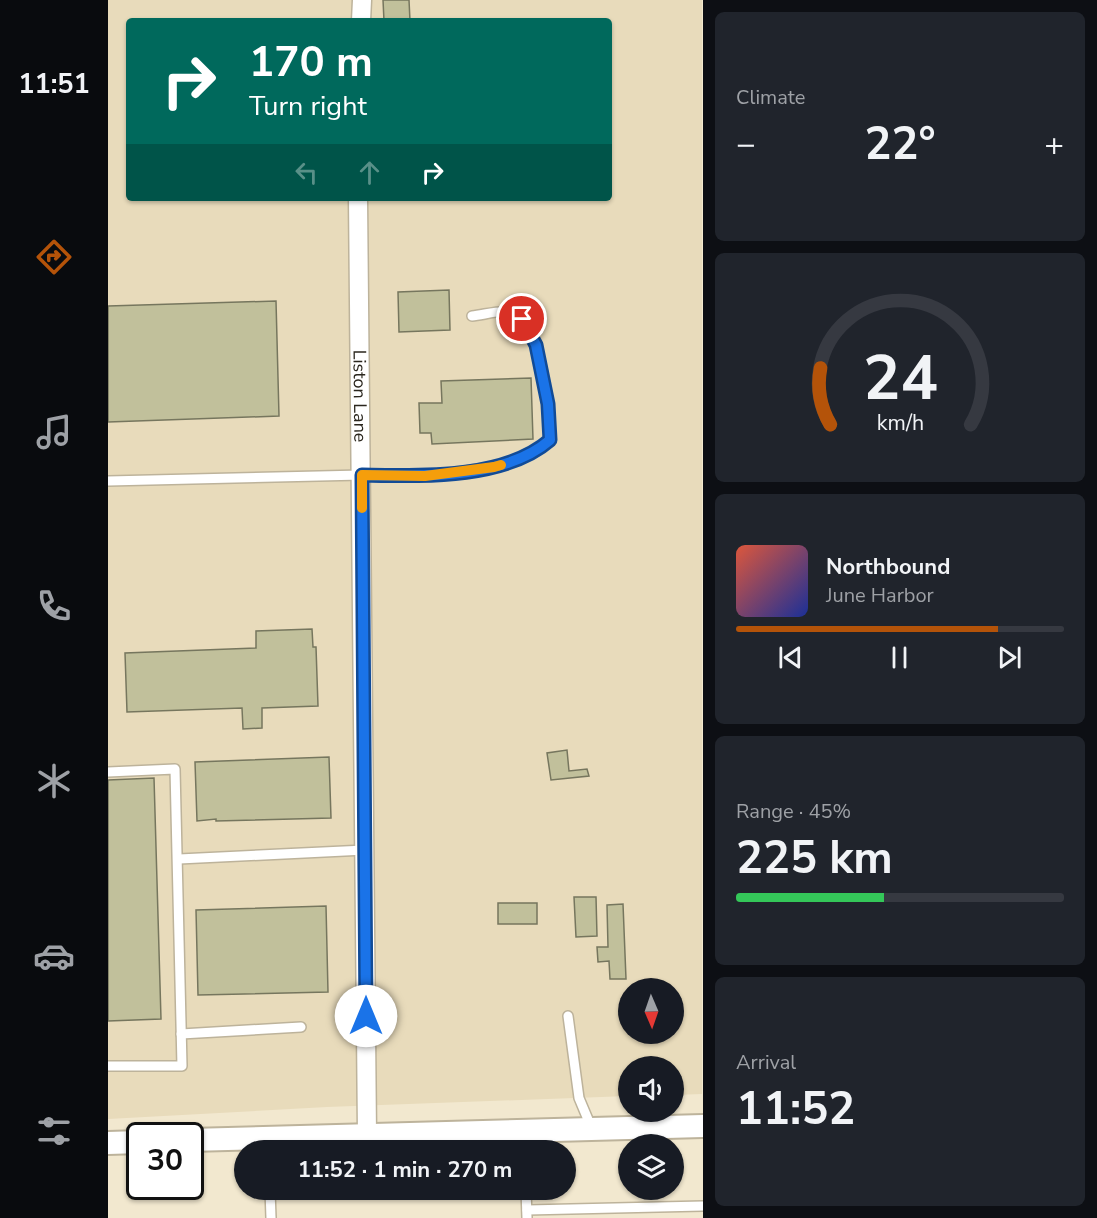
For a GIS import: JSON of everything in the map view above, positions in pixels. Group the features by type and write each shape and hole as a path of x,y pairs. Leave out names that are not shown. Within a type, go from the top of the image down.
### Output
{"street":[{"path":"361,18 362,0"},
{"name":"Liston Lane","path":"358,201 368,1134"},
{"path":"309,1140 368,1134 524,1140 592,1129 702,1126"},
{"path":"204,1141 234,1142"},
{"path":"108,1143 126,1142"}],"lane":[{"path":"108,481 362,475 425,476 494,467 537,451 550,440 548,404 536,345 522,319 509,312 472,316"},
{"path":"108,772 176,769 182,1066 108,1066"},
{"path":"179,859 365,850"},
{"path":"568,1016 579,1098 592,1129"},
{"path":"181,1034 301,1027"},
{"path":"270,1200 271,1218"},
{"path":"527,1214 702,1206"}],"shaded area":[{"path":"108,0 702,0 702,1094 684,1095 684,1056 618,1056 618,1096 327,1107 108,1119"}],"building":[{"path":"383,0 409,0 410,18 384,18"},
{"path":"449,290 450,330 399,332 398,292"},
{"path":"276,301 279,416 108,422 108,306"},
{"path":"531,378 533,439 432,444 431,433 420,433 419,403 442,403 441,381"},
{"path":"312,629 313,647 316,647 318,706 262,708 262,728 243,729 242,708 127,712 125,653 256,648 256,631"},
{"path":"567,750 569,771 587,769 589,776 551,780 547,753"},
{"path":"329,757 331,818 197,821 195,762"},
{"path":"154,778 161,1019 108,1021 108,780"},
{"path":"574,897 596,897 597,936 576,937"},
{"path":"498,903 537,903 537,924 498,924"},
{"path":"623,904 626,978 610,979 609,961 598,962 597,947 608,947 607,905"},
{"path":"326,906 328,992 198,995 196,910"}],"slow traffic":[{"path":"362,508 362,475 425,476 501,465"}],"route":[{"path":"366,1016 362,475 425,476 494,467 537,451 550,440 548,404 536,345 522,319"}]}
